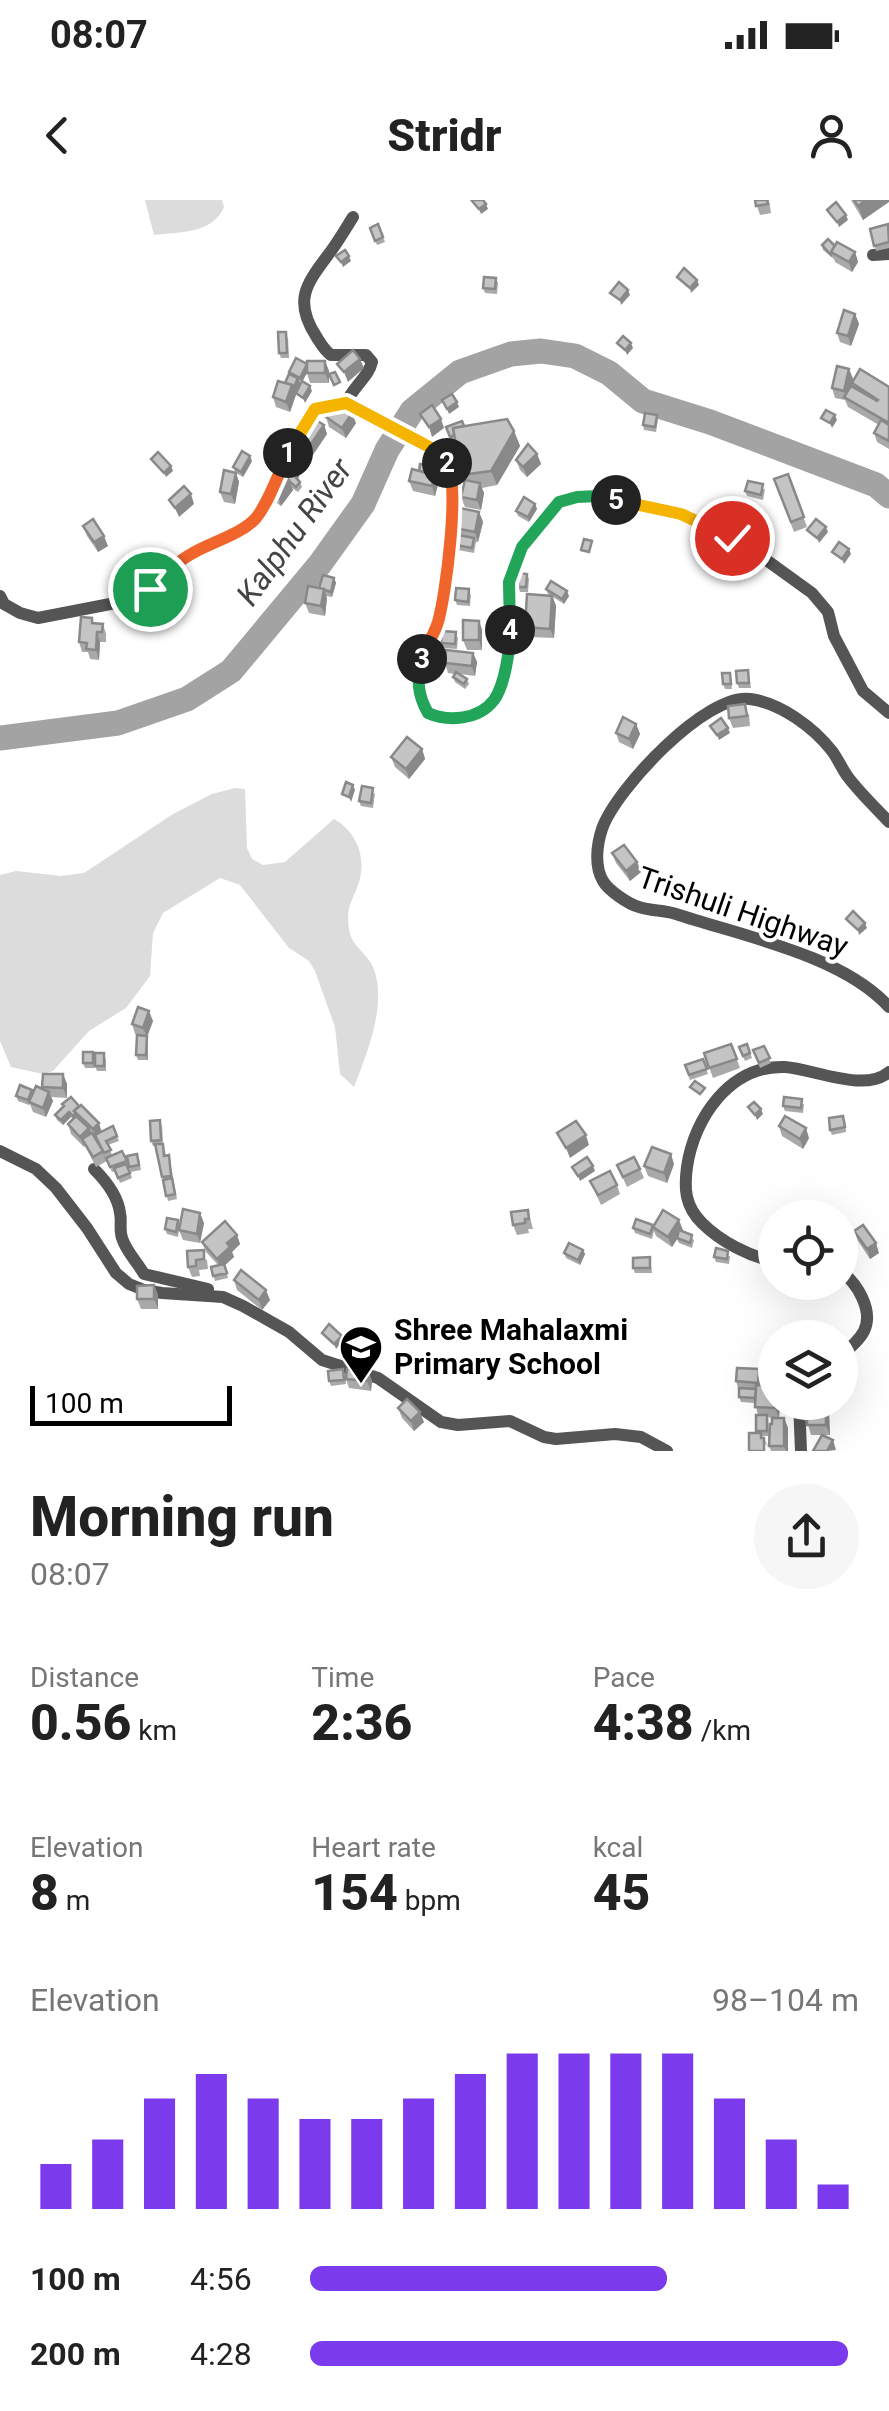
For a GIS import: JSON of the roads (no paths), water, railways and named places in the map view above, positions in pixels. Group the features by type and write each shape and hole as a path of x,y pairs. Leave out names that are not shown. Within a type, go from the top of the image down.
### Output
{"street":[{"path":"346,403 370,371 372,362 366,355 326,352 308,324 303,299 315,270 353,217"},
{"path":"873,256 889,254"},
{"path":"0,596 4,604 38,618 136,599 189,555 243,529 258,516 290,446 315,409 346,403 439,453 450,468 453,506 443,597 418,678 418,690 428,713 441,719 463,717 481,712 495,699 507,666 509,582 522,547 559,502 598,496 681,514 710,526 812,593 828,612 834,636 863,691 889,714"},
{"name":"Trishuli Highway","path":"889,822 846,775 821,738 769,704 732,700 688,728 656,756 610,811 597,848 604,884 637,907 670,912 832,965 877,994 889,1007"},
{"path":"758,1258 722,1240 694,1215 686,1199 687,1166 693,1142 718,1096 769,1068 788,1067 856,1081 883,1077 889,1072"},
{"path":"0,1151 36,1169 56,1188 116,1273 129,1284 162,1293 223,1298"},
{"path":"94,1170 116,1198 120,1234 144,1274 210,1290 271,1320 322,1360 378,1378 440,1422 458,1426 510,1420 544,1437 615,1434 641,1437 666,1451"},
{"path":"858,1291 867,1316 866,1327 858,1338"},
{"path":"799,1420 801,1451"}],"waterway":[{"name":"Kalphu River","path":"0,738 118,723 187,699 231,671 320,564 363,504 387,450 412,411 460,372 511,354 541,351 575,356 609,373 643,401 876,485 889,496"}],"place":[{"name":"Shree Mahalaxmi Primary School","path":"361,1385"}]}
